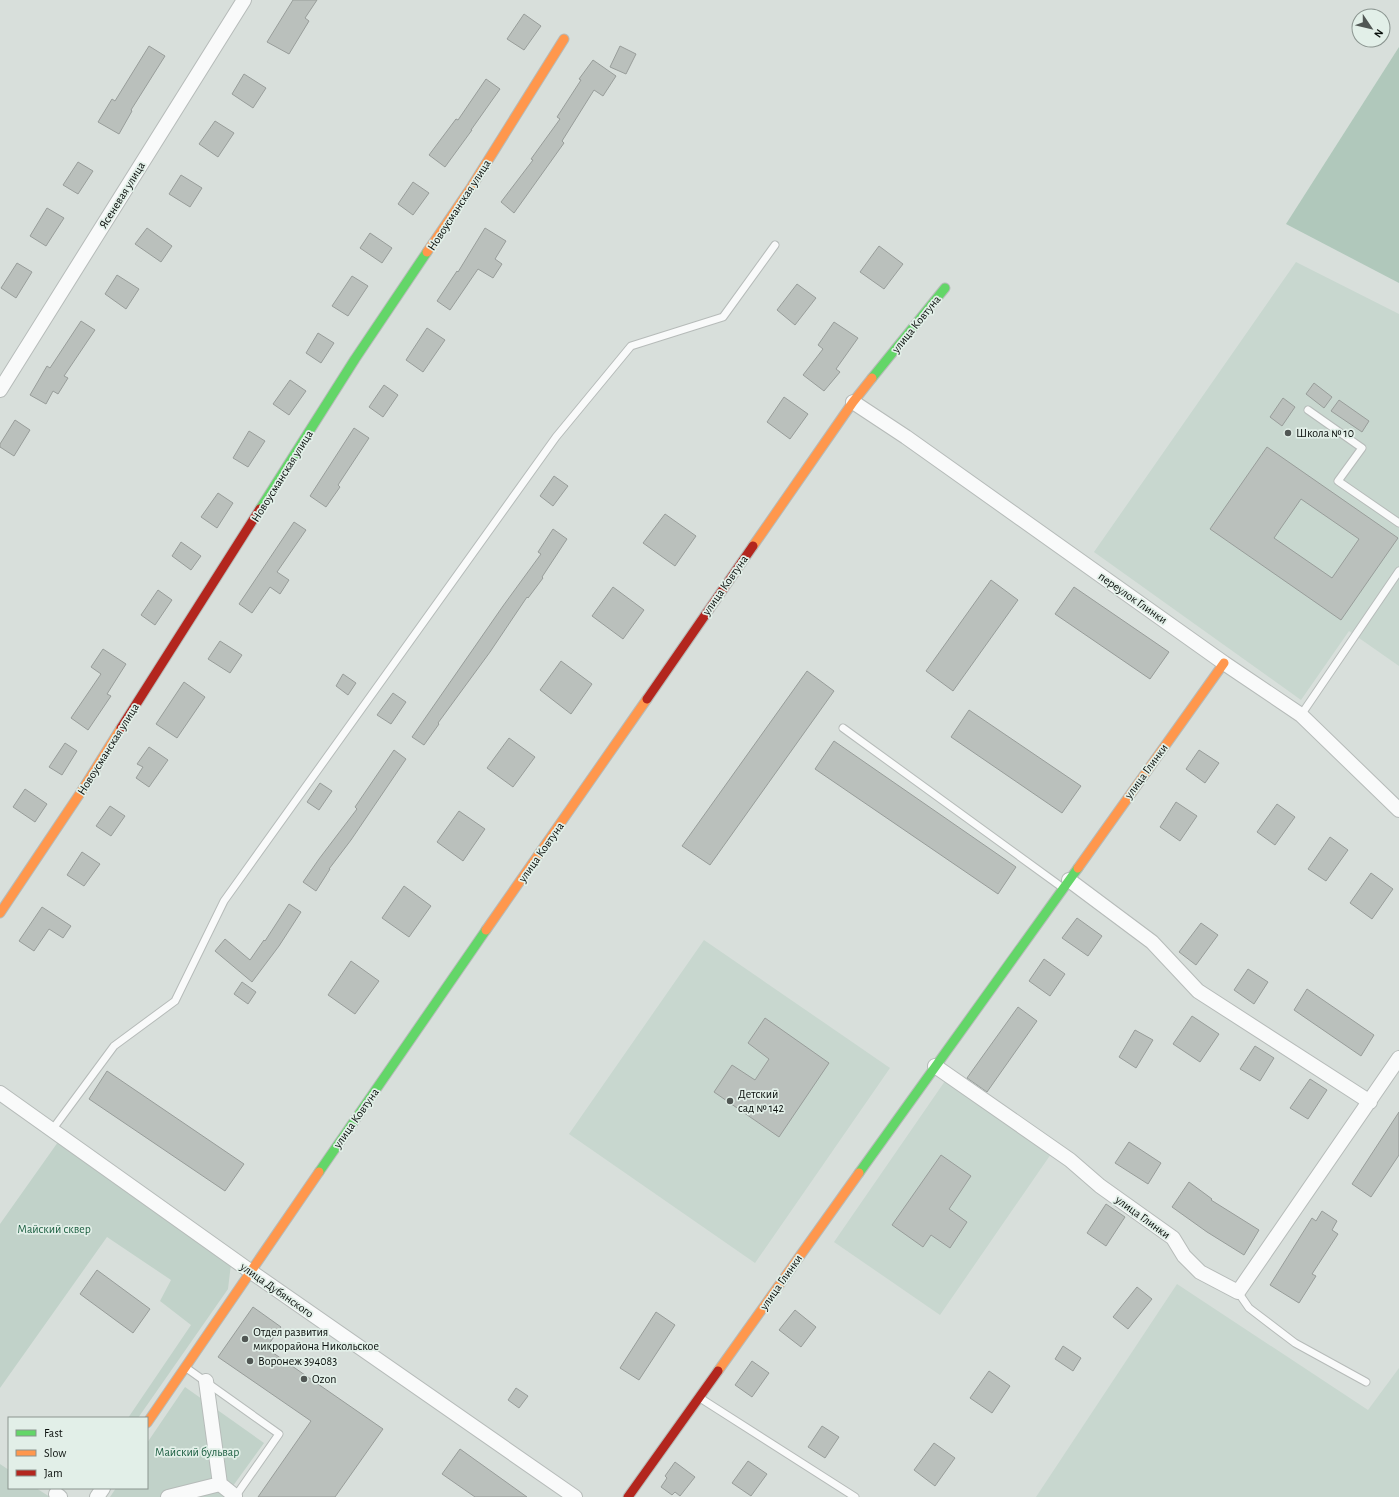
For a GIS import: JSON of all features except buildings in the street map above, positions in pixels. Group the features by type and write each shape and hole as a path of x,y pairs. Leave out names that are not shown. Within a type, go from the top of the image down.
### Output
{"street":[{"name":"Ясеневая улица","path":"0,390 244,0"},
{"name":"Новоусманская улица","path":"0,913 85,786 356,359 472,186 564,39"},
{"name":"улица Ковтуна","path":"148,1422 250,1271 853,402 945,288"},
{"name":"переулок Глинки","path":"853,402 906,437 1224,663 1301,714 1399,810"},
{"name":"улица Глинки","path":"628,1497 1224,663"},
{"path":"1066,884 1152,942 1198,991 1370,1102"},
{"path":"1238,1292 1399,1058"},
{"name":"улица Глинки","path":"935,1066 1070,1160 1100,1186 1173,1238 1184,1256 1200,1272 1238,1292"},
{"name":"улица Дубянского","path":"0,1093 250,1271 575,1497"},
{"path":"206,1381 220,1484 235,1497"},
{"path":"168,1497 220,1484"}],"lane":[{"path":"52,1130 114,1046 175,1001 224,901 556,437 631,346 723,317 775,245"},
{"path":"1308,410 1362,448 1338,481 1399,523"},
{"path":"1301,714 1399,571"},
{"path":"843,728 1066,884"},
{"path":"1238,1292 1249,1308 1295,1343 1366,1382"},
{"path":"185,1367 279,1434 235,1497"},
{"path":"699,1398 855,1497"}],"shaded area":[{"name":"Школа № 10","path":"1296,262 1399,314 1399,666 1349,631 1301,700 1094,552"},
{"name":"Детский сад № 142","path":"704,940 890,1068 755,1263 569,1134"},
{"path":"945,1081 1051,1154 940,1315 834,1242"},
{"path":"1177,1284 1368,1410 1399,1368 1399,1497 1036,1497"}],"green space":[{"path":"1399,47 1399,283 1286,224"},
{"name":"Майский сквер","path":"58,1142 231,1264 228,1289 139,1417 129,1417 191,1325 160,1301 171,1280 107,1237 0,1388 0,1224"},
{"name":"Майский бульвар","path":"185,1387 264,1443 225,1497 110,1497 115,1489 148,1489 148,1442"},
{"path":"0,1464 8,1469 8,1489 38,1489 50,1497 0,1497"}],"traffic: fast":[{"path":"260,509 355,359 427,252"},
{"path":"872,378 945,288"},
{"path":"859,1173 1078,868"},
{"path":"319,1172 486,930"}],"traffic: slow":[{"path":"427,252 472,186 564,39"},
{"path":"753,546 853,402 872,378"},
{"path":"1078,868 1224,663"},
{"path":"486,930 647,699"},
{"path":"0,913 81,792 121,728"},
{"path":"148,1422 319,1172"},
{"path":"718,1371 859,1173"}],"traffic: jam":[{"path":"121,728 260,509"},
{"path":"647,699 753,546"},
{"path":"628,1497 718,1371"}],"place":[{"name":"Школа № 10","path":"1288,433"},
{"name":"Детский сад № 142","path":"730,1101"},
{"name":"Отдел развития микрорайона Никольское","path":"245,1339"},
{"name":"Воронеж 394083","path":"250,1361"},
{"name":"Ozon","path":"304,1379"}]}
